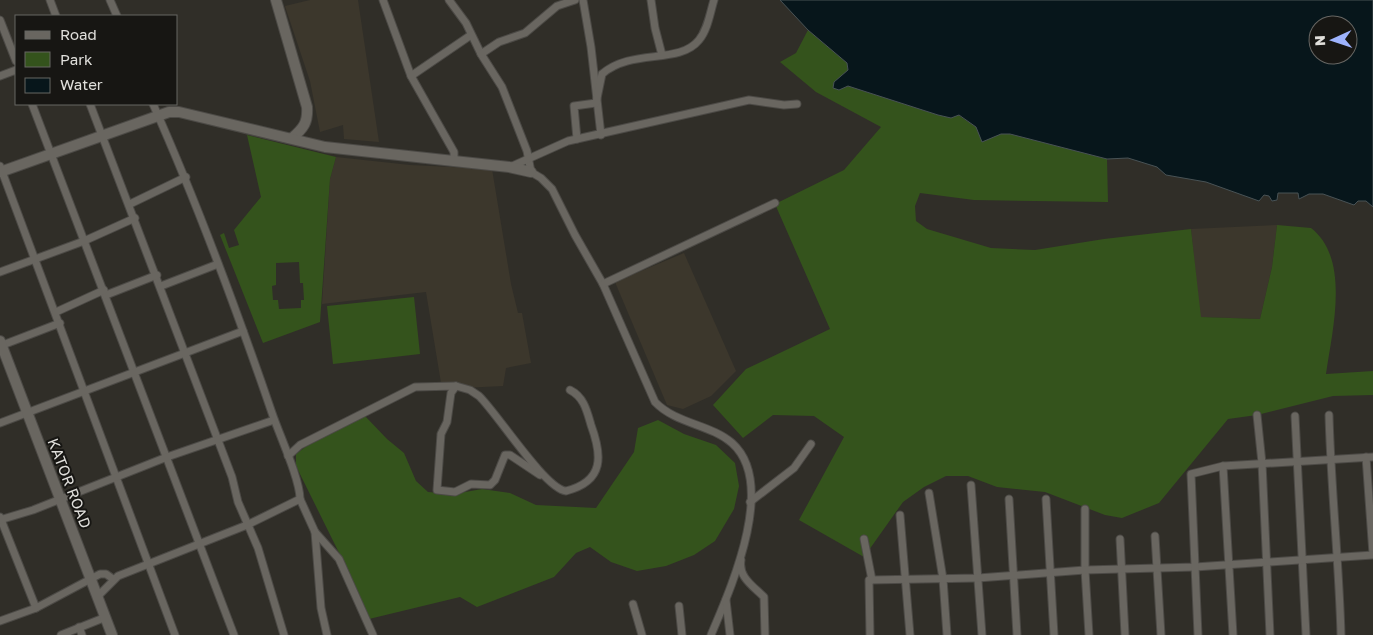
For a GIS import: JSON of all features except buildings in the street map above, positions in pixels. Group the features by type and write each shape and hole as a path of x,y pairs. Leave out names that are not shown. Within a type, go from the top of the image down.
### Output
{"street":[{"path":"50,0 56,15"},
{"path":"110,0 117,15"},
{"path":"276,0 307,107 308,119 303,129 292,138"},
{"path":"383,0 411,76 454,152 454,162"},
{"path":"449,0 466,23 481,54 502,87 529,157 531,172"},
{"path":"481,54 500,42 525,33 557,6 575,0"},
{"path":"583,0 591,47 601,135"},
{"path":"651,0 654,28 662,56"},
{"path":"596,103 602,74 607,69 621,61 662,56 683,51 698,41 708,21 714,0"},
{"path":"0,20 15,59"},
{"path":"411,76 471,35"},
{"path":"0,76 15,70"},
{"path":"509,167 529,157 577,139 749,100 784,105 797,104"},
{"path":"577,139 574,106 596,103"},
{"path":"32,105 234,635"},
{"path":"90,105 130,204 218,438 247,525 258,548 284,635"},
{"path":"153,105 186,177 288,456 300,500 315,532 338,559 373,635"},
{"path":"175,635 56,312 1,170 169,112 191,113 325,147 509,167 531,172 541,178 552,189 574,235 603,284 655,402 672,415 721,435 732,444 746,462 750,474 750,500 744,544 726,600 711,635"},
{"path":"130,204 186,177"},
{"path":"603,284 775,202"},
{"path":"0,272 84,241 135,218"},
{"path":"161,286 218,264"},
{"path":"56,312 157,275"},
{"path":"1,344 60,324"},
{"path":"0,423 243,331"},
{"name":"KATOR ROAD","path":"1,344 112,635"},
{"path":"288,456 300,445 415,387 456,386 470,390 483,399 551,482"},
{"path":"456,386 451,393 447,422 441,434 437,490 455,492 471,484 490,485 495,480 503,456 508,454 561,490 574,489 595,473 600,459 599,448 584,402 577,394 570,390"},
{"path":"1257,415 1262,463 1270,635"},
{"path":"1295,416 1306,635"},
{"path":"1329,416 1330,459 1339,556 1341,635"},
{"path":"36,608 0,519 61,499 116,476 218,438 274,420"},
{"path":"765,635 764,597 749,585 740,566 750,500 794,468 812,444"},
{"path":"870,635 869,580 978,578 1085,570 1195,567 1373,554 1370,457 1223,466 1191,474 1195,567 1198,635"},
{"path":"1223,466 1233,635"},
{"path":"971,486 982,635"},
{"path":"929,493 943,578 947,635"},
{"path":"1009,499 1017,635"},
{"path":"1046,499 1054,635"},
{"path":"98,596 113,579 247,525 300,500"},
{"path":"1085,509 1085,570 1089,635"},
{"path":"900,515 910,635"},
{"path":"315,532 321,608 327,635"},
{"path":"1155,536 1160,635"},
{"path":"1120,539 1125,635"},
{"path":"864,540 872,580"},
{"path":"0,620 36,608 103,574 113,579"},
{"path":"726,600 730,635"},
{"path":"633,604 642,635"},
{"path":"679,606 682,635"},
{"path":"61,635 106,618"},
{"path":"79,627 82,635"}],"shaded area":[{"path":"310,0 358,0 379,142 344,139 343,125 320,132 310,81 285,6"},
{"path":"336,157 410,165 492,169 511,284 518,313 522,313 531,363 506,368 503,386 442,389 426,292 322,304 330,179"},
{"path":"1277,225 1272,267 1260,319 1200,317 1191,229"},
{"path":"684,253 736,371 711,396 683,409 667,405 615,282"}],"green space":[{"path":"808,30 847,63 848,70 833,85 839,90 848,86 938,115 958,115 976,127 982,141 1001,134 1010,134 1107,159 1108,202 974,200 920,193 915,206 916,221 927,229 991,248 1035,250 1104,239 1191,229 1201,317 1260,319 1272,267 1277,225 1311,228 1323,241 1331,258 1335,276 1336,296 1326,374 1373,371 1373,395 1333,396 1257,415 1228,419 1159,503 1122,518 1105,515 1045,492 997,487 968,476 946,476 924,487 903,502 864,557 799,520 844,437 814,416 773,415 743,438 713,405 746,369 830,329 775,204 844,170 881,127 816,92 780,62 796,53"},
{"path":"247,135 336,157 330,179 320,322 263,343 220,235 224,233 229,248 239,245 234,230 261,197","holes":["299,262 300,283 303,283 304,300 301,300 301,308 279,309 278,300 273,300 272,286 276,285 276,263"]},
{"path":"414,297 420,354 333,364 327,306"},
{"path":"365,416 387,439 404,453 416,481 428,492 454,494 482,489 510,493 536,505 596,508 634,452 638,428 658,420 684,434 716,445 735,463 739,486 734,509 715,541 694,555 666,566 637,571 611,562 590,547 576,553 554,577 477,607 460,597 369,619 351,577 296,466 296,454 316,439"}],"water":[{"path":"780,0 1373,0 1373,207 1366,201 1358,201 1354,205 1323,194 1309,194 1299,199 1298,193 1278,193 1277,200 1272,201 1269,196 1264,195 1259,201 1206,182 1166,175 1157,167 1128,158 1107,159 1010,134 1001,134 982,142 976,127 959,115 951,118 938,115 848,86 839,90 833,88 834,82 848,70 847,63 808,30"}]}
